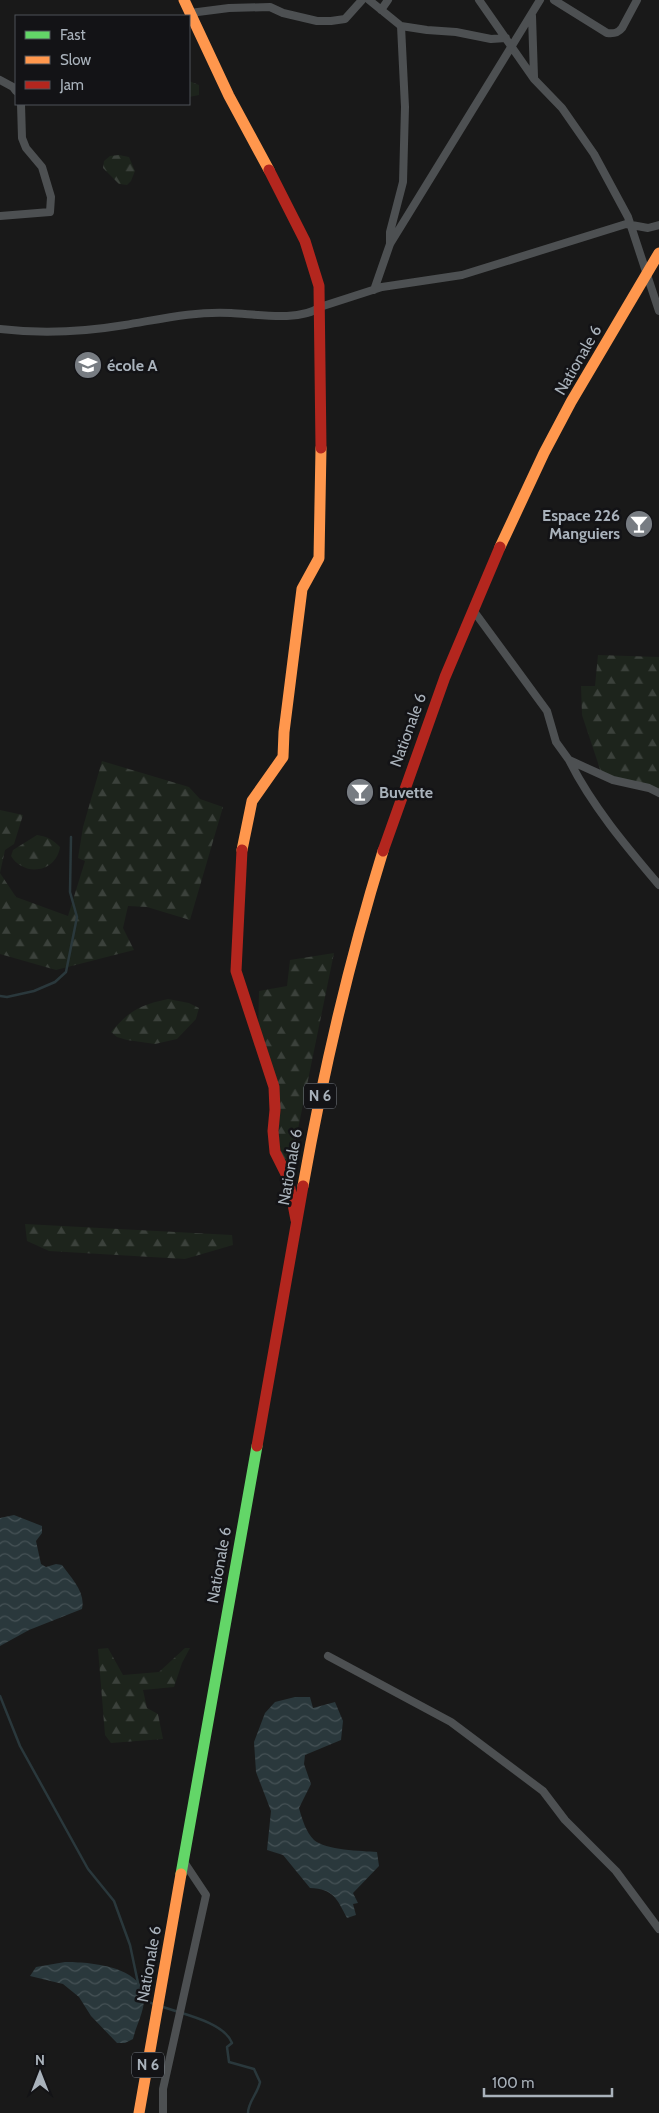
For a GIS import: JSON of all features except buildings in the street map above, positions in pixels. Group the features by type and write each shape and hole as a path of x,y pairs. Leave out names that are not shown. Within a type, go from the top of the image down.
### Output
{"main road":[{"path":"184,0 230,96 305,241 319,286 321,419 319,558 302,589 284,732 283,758 252,801 242,852 236,971 274,1087 275,1110 273,1131 275,1152 288,1178 297,1224"},
{"name":"Nationale 6","path":"140,2113 321,1092 365,911 433,707 473,610 545,451 581,384 659,253"}],"street":[{"path":"190,13 229,8 270,7 283,13 317,21 330,21 345,19 362,0"},
{"path":"369,0 401,26 491,38 506,38"},
{"path":"381,10 388,0"},
{"path":"479,0 534,79 562,108 594,154 630,224 659,311"},
{"path":"374,290 390,244 489,85 511,45 532,16 540,0"},
{"path":"554,0 607,33 612,33 619,32 637,0"},
{"path":"532,16 534,79"},
{"path":"390,244 390,232 403,182 405,107 401,26"},
{"path":"0,80 15,90"},
{"path":"0,216 50,212 51,197 45,173 26,148 22,138 21,105"},
{"path":"0,329 33,333 79,331 207,311 283,316 312,313 320,307 374,290 462,275 495,266 547,247 572,242 630,224 648,228 659,225"},
{"path":"654,293 659,284"},
{"path":"473,610 547,711 556,742 569,760 582,786 659,885"},
{"path":"569,760 613,780 649,788 659,793"},
{"path":"328,1656 451,1722 543,1791 566,1820 616,1871 659,1929"},
{"path":"163,2113 164,2089 206,1895 184,1862"}],"green space":[{"path":"190,81 199,85 199,95 190,97"},
{"path":"110,156 129,157 135,171 127,185 119,184 103,168 104,161"},
{"path":"598,655 659,657 659,793 602,775 582,715 581,686 595,686"},
{"path":"102,761 189,787 200,799 223,807 190,920 147,907 128,906 123,928 134,950 56,970 0,954 0,873 16,897 68,916 85,861 78,858 83,827"},
{"path":"0,810 23,815 14,844 5,850 0,873"},
{"path":"37,835 50,839 60,847 57,856 46,867 31,869 24,867 11,856 13,850"},
{"path":"334,953 288,1178 275,1152 275,1110 258,1039 259,991 287,986 290,960"},
{"path":"168,999 189,1003 199,1008 196,1019 177,1039 155,1044 127,1040 117,1037 111,1032 130,1013 143,1006"},
{"path":"25,1224 232,1235 233,1245 185,1259 49,1251 27,1241"},
{"path":"108,1648 123,1675 159,1672 185,1648 190,1648 182,1663 174,1687 143,1690 147,1708 158,1714 163,1739 111,1743 105,1735 98,1649"}],"water":[{"path":"14,1515 42,1526 42,1533 36,1541 41,1564 46,1567 56,1564 62,1565 80,1591 83,1603 82,1609 29,1630 0,1646 0,1518"},
{"path":"295,1697 310,1697 313,1708 335,1702 343,1721 341,1740 305,1755 304,1764 311,1784 299,1808 311,1837 326,1846 377,1852 379,1866 353,1893 358,1903 353,1904 356,1915 347,1918 334,1896 324,1890 310,1888 283,1855 267,1850 271,1811 256,1772 254,1742 265,1713 275,1702"},
{"path":"65,1962 88,1963 114,1968 136,1980 142,1989 144,2001 133,2039 125,2043 117,2043 91,2016 79,1997 63,1984 30,1976 36,1967"}],"waterway":[{"path":"0,996 7,997 34,991 55,982 66,972 77,917 70,892 71,837"},
{"path":"0,1696 20,1746 88,1869 114,1901 130,1945 138,1983 144,1999 155,2005"},
{"path":"163,2007 212,2024 228,2036 232,2043 227,2047 229,2062 254,2069 260,2082 248,2113"}],"traffic: fast":[{"path":"181,1874 257,1446"}],"traffic: slow":[{"path":"184,0 229,96 269,170"},
{"path":"500,547 544,453 571,402 659,253"},
{"path":"242,850 252,801 283,757 284,732 302,589 319,558 321,448"},
{"path":"303,1186 319,1101 338,1017 383,851"},
{"path":"139,2113 181,1874"}],"traffic: jam":[{"path":"269,170 305,241 319,286 321,448"},
{"path":"383,851 445,677 500,547"},
{"path":"242,850 236,971 274,1087 275,1110 273,1131 275,1152 288,1178 296,1220"},
{"path":"257,1446 303,1186"}],"place":[{"name":"école A","path":"88,365"},
{"name":"Espace 226 Manguiers","path":"639,524"},
{"name":"Buvette","path":"360,792"}]}
